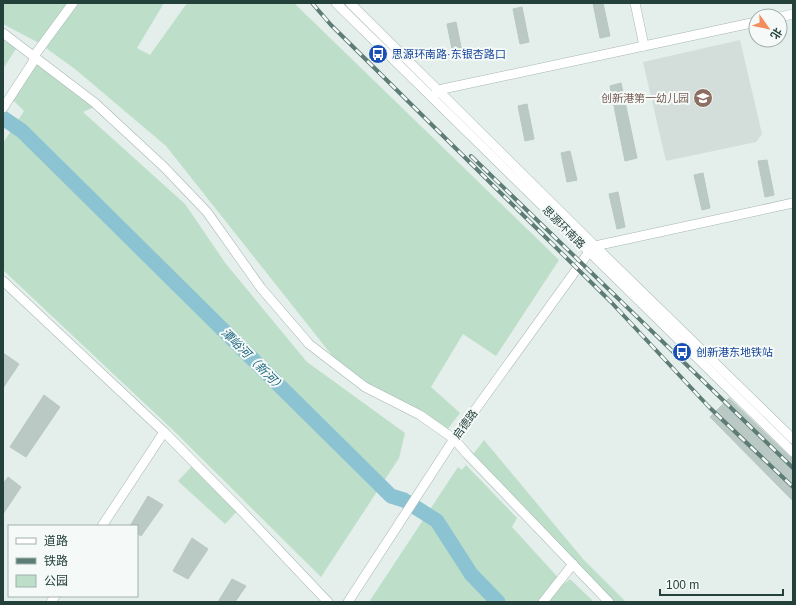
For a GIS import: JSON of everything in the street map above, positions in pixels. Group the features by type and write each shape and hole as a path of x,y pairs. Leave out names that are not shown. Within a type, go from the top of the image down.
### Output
{"street":[{"path":"3,108 34,59 73,3"},
{"name":"思源环南路","path":"336,3 435,93"},
{"name":"思源环南路","path":"350,3 435,93 793,452"},
{"path":"635,3 644,46"},
{"path":"435,93 748,24"},
{"path":"3,33 34,59 95,103 164,167 202,206 261,288 308,344 365,387 420,415 453,441 610,602"},
{"path":"592,249 793,203"},
{"name":"思源环南路","path":"592,249 793,439"},
{"name":"启德路","path":"348,602 453,441 592,249"},
{"path":"3,281 164,432 243,511 328,602"},
{"path":"103,525 164,432"},
{"path":"543,602 573,564"}],"shaded area":[{"name":"创新港第一幼儿园","path":"740,40 762,134 756,142 666,161 643,62"}],"green space":[{"path":"3,3 164,3 137,48 150,55 187,3 294,3 559,260 496,356 463,334 431,387 460,413 444,434 338,363 166,146 75,69 39,43 3,24"},
{"path":"3,37 19,44 3,69"},
{"path":"39,57 101,104 83,112 185,204 226,264 307,362 405,433 399,458 321,577 175,432 3,270 3,143 24,111 12,99"},
{"path":"484,440 583,559 626,602 608,602 471,457"},
{"path":"195,463 241,507 225,524 178,481"},
{"path":"466,465 517,518 512,527 564,584 570,579 594,602 369,602 458,467 462,470"}],"building":[{"path":"593,3 603,3 610,36 600,38"},
{"path":"522,7 529,42 520,44 513,9"},
{"path":"456,22 463,57 454,59 447,24"},
{"path":"621,83 637,158 625,161 610,86"},
{"path":"527,104 534,139 525,141 518,106"},
{"path":"570,151 577,180 567,182 561,153"},
{"path":"767,160 774,195 765,197 758,161"},
{"path":"703,173 710,208 702,210 694,175"},
{"path":"618,192 625,227 617,229 609,194"},
{"path":"3,353 19,364 3,388"},
{"path":"44,395 60,407 26,457 10,447"},
{"path":"729,398 789,456 793,458 793,501 710,417"},
{"path":"8,477 21,487 3,514 3,484"},
{"path":"148,496 163,505 141,536 138,534 138,525 131,525"},
{"path":"192,538 208,549 188,579 173,571"},
{"path":"232,579 246,586 235,602 218,602"}],"waterway":[{"name":"潭峪河（新河）","path":"3,118 22,131 391,496 404,500 437,521 471,574 498,602"}],"railway":[{"path":"312,3 331,25 611,302 709,407 793,487"},
{"path":"471,156 793,468"}],"place":[{"name":"思源环南路·东银杏路口","path":"378,54"},
{"name":"创新港第一幼儿园","path":"703,98"},
{"name":"创新港东地铁站","path":"682,352"}]}
